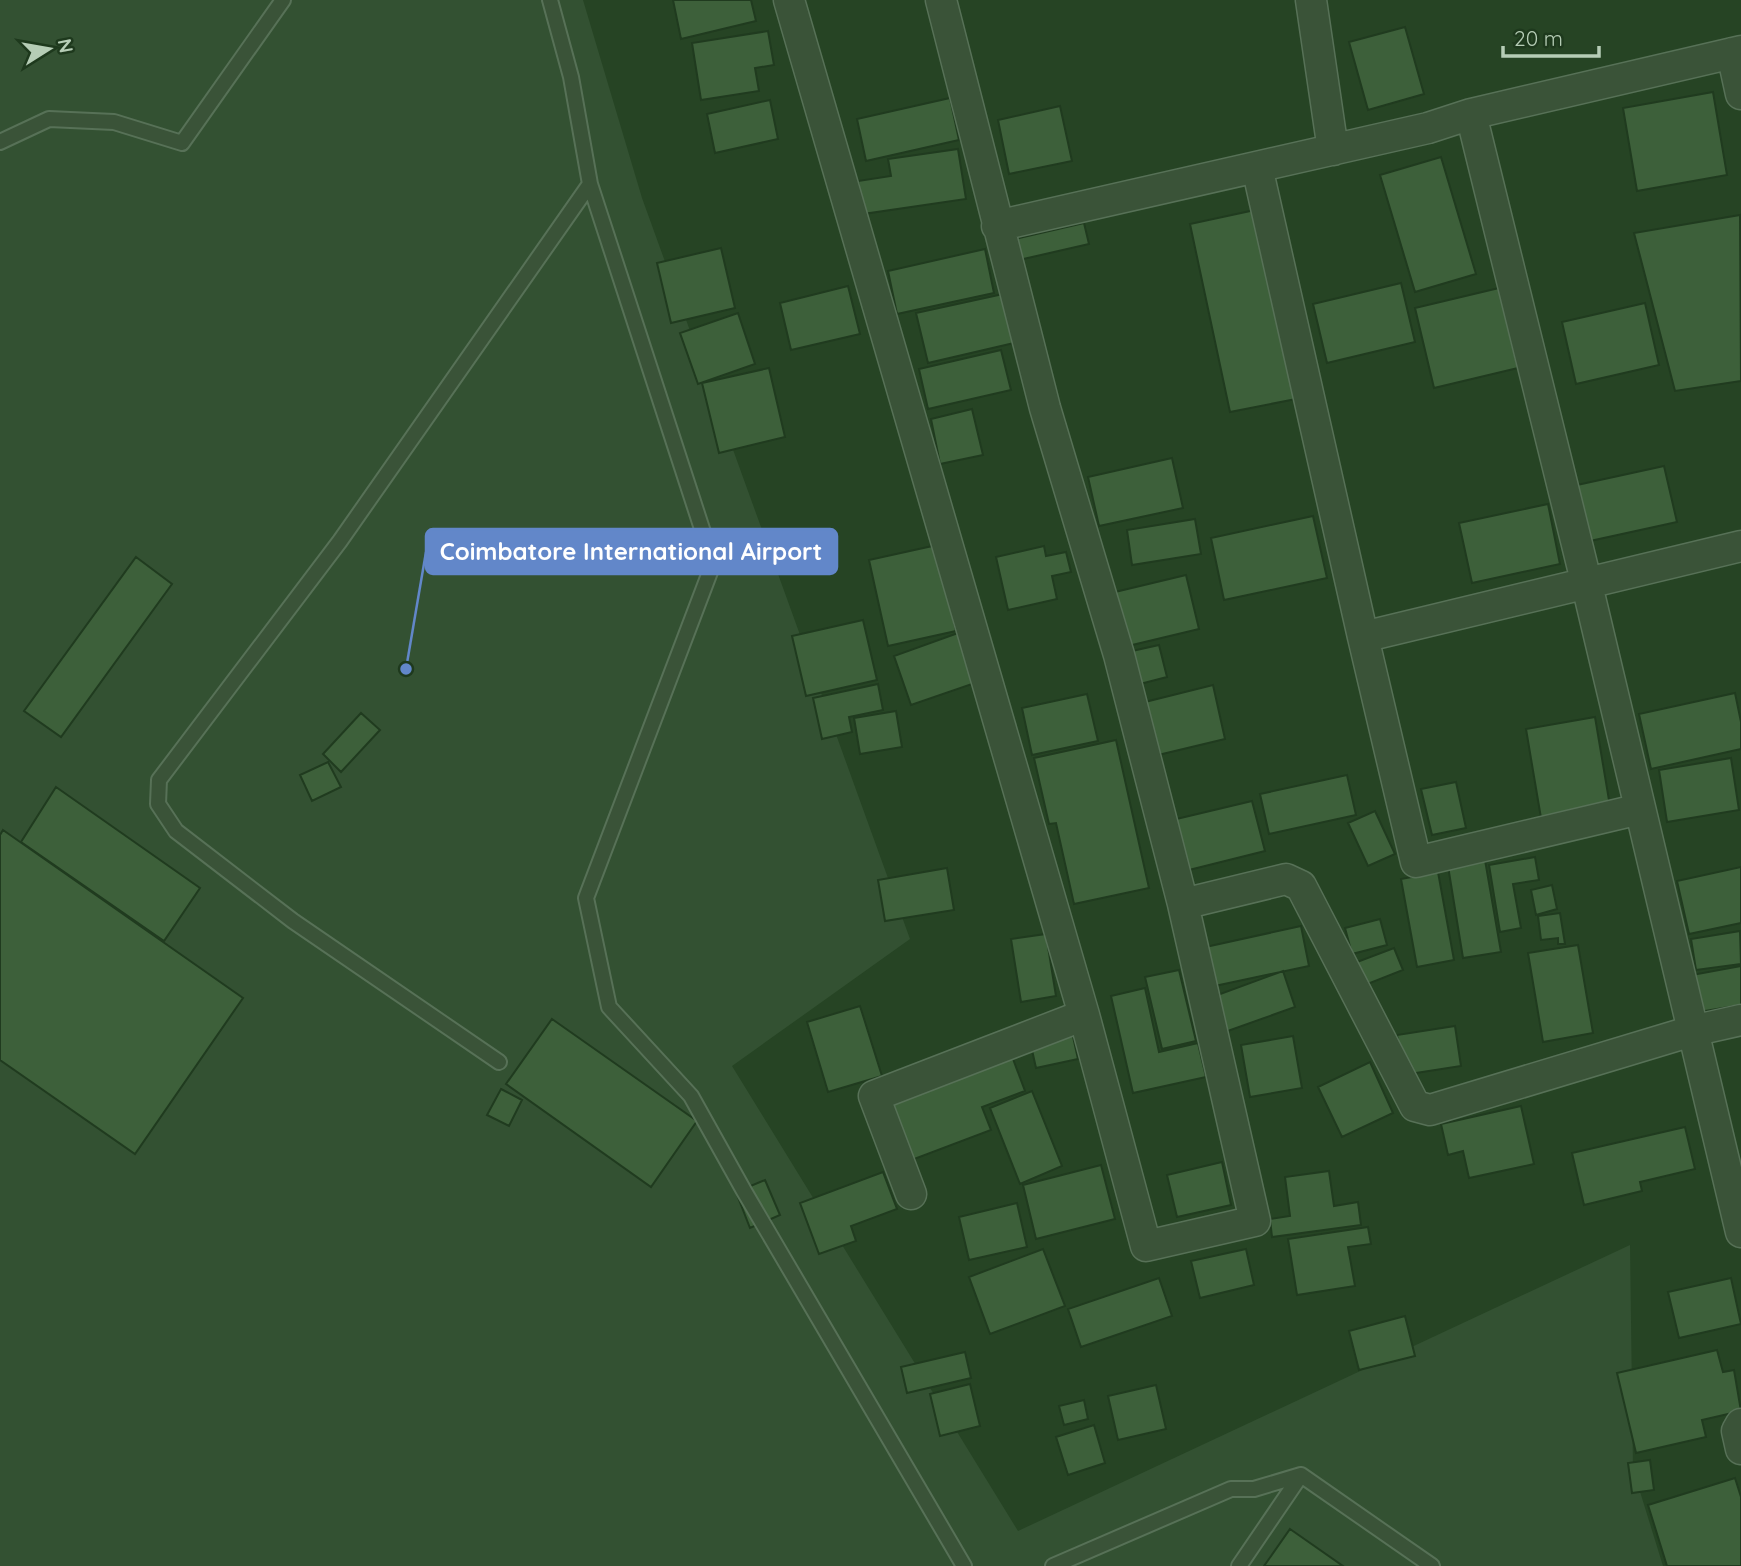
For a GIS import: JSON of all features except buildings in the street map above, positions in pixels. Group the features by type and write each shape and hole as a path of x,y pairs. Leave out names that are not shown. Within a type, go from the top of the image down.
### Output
{"street":[{"path":"789,0 1084,1015 1146,1246 1255,1222 1183,904 1119,655 1045,408 941,0"},
{"path":"1311,0 1333,150"},
{"path":"998,226 1428,128 1471,114 1737,52 1741,94"},
{"path":"1471,114 1587,585 1741,1232"},
{"path":"1257,167 1416,862 1640,809"},
{"path":"1363,638 1741,546"},
{"path":"1183,904 1286,878 1301,886 1415,1106 1430,1110 1692,1031 1741,1020"},
{"path":"911,1194 874,1096 1084,1015"},
{"path":"1741,1424 1737,1432 1741,1449"}],"lane":[{"path":"0,142 49,120 114,122 182,143 283,0"},
{"path":"550,0 571,76 590,184 704,535 710,572 586,898 609,1007 691,1096 964,1566"},
{"path":"499,1062 293,920 176,831 158,804 159,780 340,541 590,184"},
{"path":"1053,1566 1231,1489 1254,1489 1301,1475"},
{"path":"1238,1566 1301,1475"},
{"path":"1301,1475 1432,1566"}],"shaded area":[{"path":"0,0 583,0 642,198 910,939 732,1066 1018,1531 1630,1245 1633,1469 1663,1566 0,1566"}],"place":[{"name":"Coimbatore International Airport","path":"406,669"}]}
